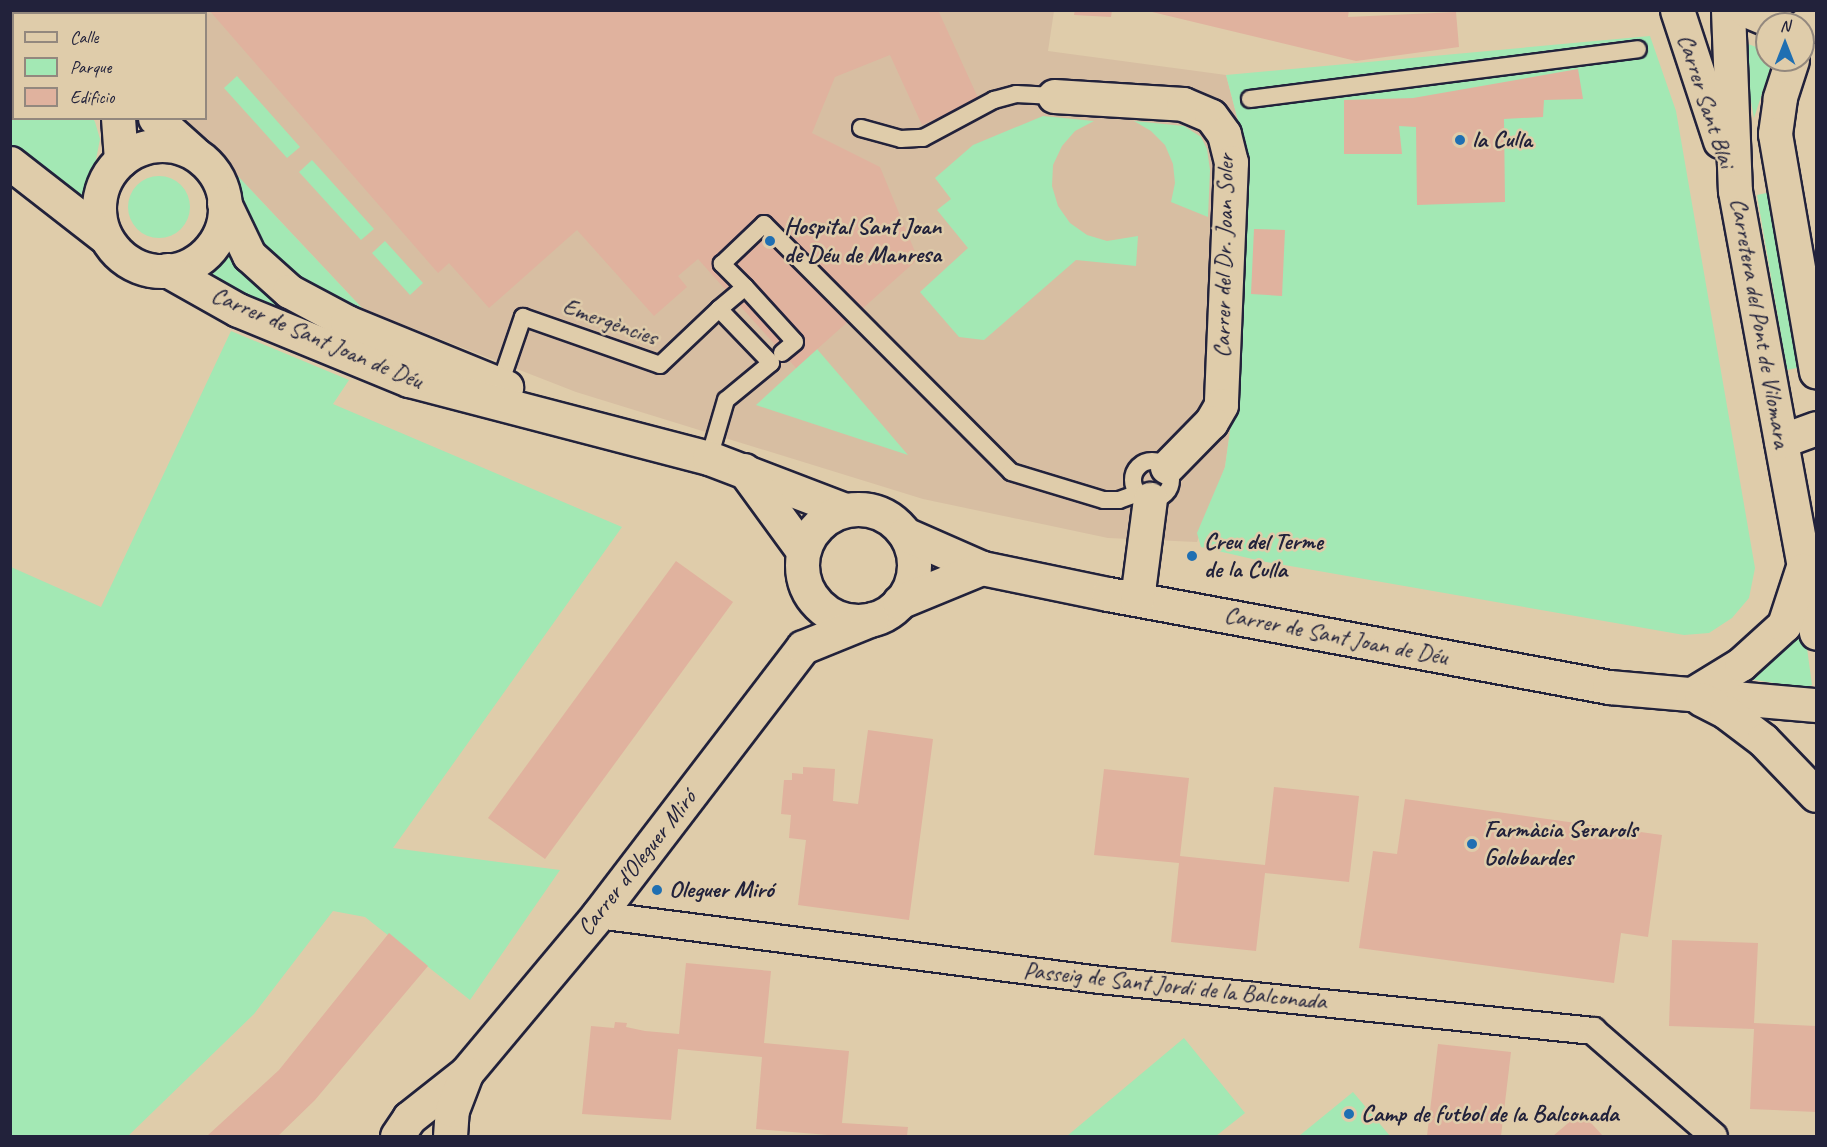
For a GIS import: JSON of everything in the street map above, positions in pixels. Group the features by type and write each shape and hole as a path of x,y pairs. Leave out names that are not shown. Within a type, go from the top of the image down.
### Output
{"street":[{"name":"Carrer Sant Blai","path":"1677,10 1735,191"},
{"name":"Carretera del Pont de Vilomara","path":"1728,10 1735,191 1816,633"},
{"name":"Carretera del Pont de Vilomara","path":"1788,72 1780,98 1775,134 1812,327 1816,371"},
{"name":"Carrer del Dr. Joan Soler","path":"1054,96 1183,104 1211,116 1224,134 1231,162 1221,405 1211,422 1167,467"},
{"path":"118,120 121,160"},
{"path":"10,163 105,237 131,263 167,270 188,265 206,253 222,224 224,203 216,177 199,157 157,120"},
{"path":"105,237 99,217 100,195 104,182 121,160 132,152 159,145 187,150 199,157"},
{"name":"Carrer de Sant Joan de Déu","path":"224,203 249,255 289,291 347,322 611,430"},
{"name":"Carrer de Sant Joan de Déu","path":"167,270 238,310 409,380 611,430 709,458 845,510"},
{"path":"1781,441 1816,428"},
{"path":"744,470 803,551 806,586 803,647 872,619 899,602 982,568"},
{"path":"1137,599 1144,496"},
{"path":"803,551 818,525 845,510 879,513 905,534 913,550 914,569 899,602"},
{"name":"Carrer de Sant Joan de Déu","path":"905,534 982,568 1137,599 1610,687 1816,705"},
{"path":"1692,694 1741,664 1784,626 1804,562"},
{"path":"806,586 825,610 855,621 872,619"},
{"name":"Carrer d'Oleguer Miró","path":"396,1137 409,1118 466,1073 598,915 803,647"},
{"name":"Carrer de Sant Joan de Déu","path":"1692,694 1726,712 1763,740 1816,795"},
{"name":"Passeig de Sant Jordi de la Balconada","path":"598,915 1100,980 1593,1031 1714,1137"},
{"name":"Carrer d'Oleguer Miró","path":"450,1137 452,1110 466,1073"}],"lane":[{"path":"1250,99 1638,49"},
{"path":"861,128 901,139 923,138 994,100 1016,94 1054,96"},
{"path":"782,353 795,342 722,264 764,224 1011,472 1104,500 1119,500 1144,496 1168,490 1171,477 1167,467 1156,461 1140,464 1133,478 1144,496"},
{"path":"709,458 726,400 771,363 719,309 745,286"},
{"name":"Emergències","path":"500,384 523,317 660,365 719,309"},
{"path":"465,394 500,384"}],"shaded area":[{"name":"Hospital Sant Joan de Déu de Manresa","path":"104,10 1054,11 1048,51 1226,75 1243,140 1238,372 1225,467 1197,542 1108,538 923,499 576,392 363,309 185,120 207,120 207,12 104,12"}],"green space":[{"name":"la Culla","path":"1650,36 1676,111 1755,568 1749,598 1732,618 1709,633 1684,635 1261,561 1201,547 1197,533 1225,467 1238,372 1243,140 1226,75"},
{"path":"1740,41 1755,47 1755,72 1769,72 1754,118"},
{"path":"10,49 12,120 94,120 95,122 100,139 87,206 11,148"},
{"path":"237,76 300,147 287,158 224,88"},
{"path":"1043,116 1094,121 1075,131 1062,146 1053,165 1052,186 1058,206 1070,223 1087,235 1107,241 1138,236 1136,266 1076,260 984,340 959,337 920,292 968,248 937,210 951,199 935,178 973,145"},
{"path":"1134,121 1184,126 1201,137 1207,149 1210,170 1208,217 1171,202 1175,183 1173,164 1165,145 1151,131"},
{"path":"312,160 374,229 361,240 299,172"},
{"path":"235,173 363,309 335,303 296,284 252,233"},
{"path":"159,176 171,178 181,185 188,195 190,207 188,219 181,229 171,236 159,238 147,236 137,229 130,219 128,207 130,195 137,185 147,178"},
{"path":"1771,192 1801,367 1787,370 1757,195"},
{"path":"385,241 423,283 410,295 372,253"},
{"path":"225,244 258,286 373,356 198,273"},
{"path":"231,331 349,380 333,404 622,527 393,848 560,870 470,1000 365,917 333,911 254,1014 128,1136 11,1136 11,567 101,607"},
{"path":"817,349 908,455 756,405"},
{"path":"1804,626 1812,685 1804,688 1750,679 1750,673 1776,659 1798,628"},
{"path":"1184,1038 1245,1113 1216,1136 1067,1136"},
{"name":"Camp de futbol de la Balconada","path":"1353,1092 1390,1136 1299,1136"}],"building":[{"path":"209,10 938,10 979,100 922,125 890,55 835,77 812,133 880,167 918,259 796,368 698,259 678,276 687,287 654,316 577,230 489,308 449,263 438,273"},
{"path":"1075,10 1112,10 1111,17 1074,15"},
{"path":"1349,10 1348,17 1456,12 1459,47 1356,61 1148,11"},
{"name":"la Culla","path":"1578,69 1583,99 1544,100 1543,117 1504,119 1505,202 1417,205 1416,127 1399,126 1402,154 1344,154 1344,100 1413,98"},
{"path":"1254,229 1285,230 1282,296 1251,294"},
{"path":"676,561 733,602 545,859 488,818"},
{"path":"868,730 933,739 909,920 798,905 806,840 789,838 791,815 781,814 784,780 792,780 792,773 803,774 803,767 835,769 833,801 858,804"},
{"path":"1104,769 1189,778 1180,856 1265,865 1274,787 1359,796 1349,882 1265,873 1256,951 1171,942 1179,863 1094,855"},
{"path":"1405,799 1662,835 1648,937 1621,933 1614,983 1359,948 1373,851 1397,854"},
{"path":"389,933 428,966 315,1100 278,1136 207,1136 279,1070"},
{"path":"1672,940 1758,943 1754,1023 1816,1026 1816,1112 1750,1109 1754,1029 1669,1026"},
{"path":"686,963 771,971 764,1043 849,1051 842,1123 908,1127 907,1136 840,1136 756,1129 762,1057 678,1049 671,1120 582,1114 591,1026 614,1028 615,1022 627,1023 626,1027 679,1034"},
{"path":"1438,1044 1511,1052 1501,1136 1427,1136"},
{"path":"1581,1112 1603,1136 1553,1136"}],"place":[{"name":"la Culla","path":"1460,140"},
{"name":"Hospital Sant Joan de Déu de Manresa","path":"770,241"},
{"name":"Creu del Terme de la Culla","path":"1192,556"},
{"name":"Farmàcia Serarols Golobardes","path":"1472,844"},
{"name":"Oleguer Miró","path":"657,890"},
{"name":"Camp de futbol de la Balconada","path":"1349,1114"}]}
